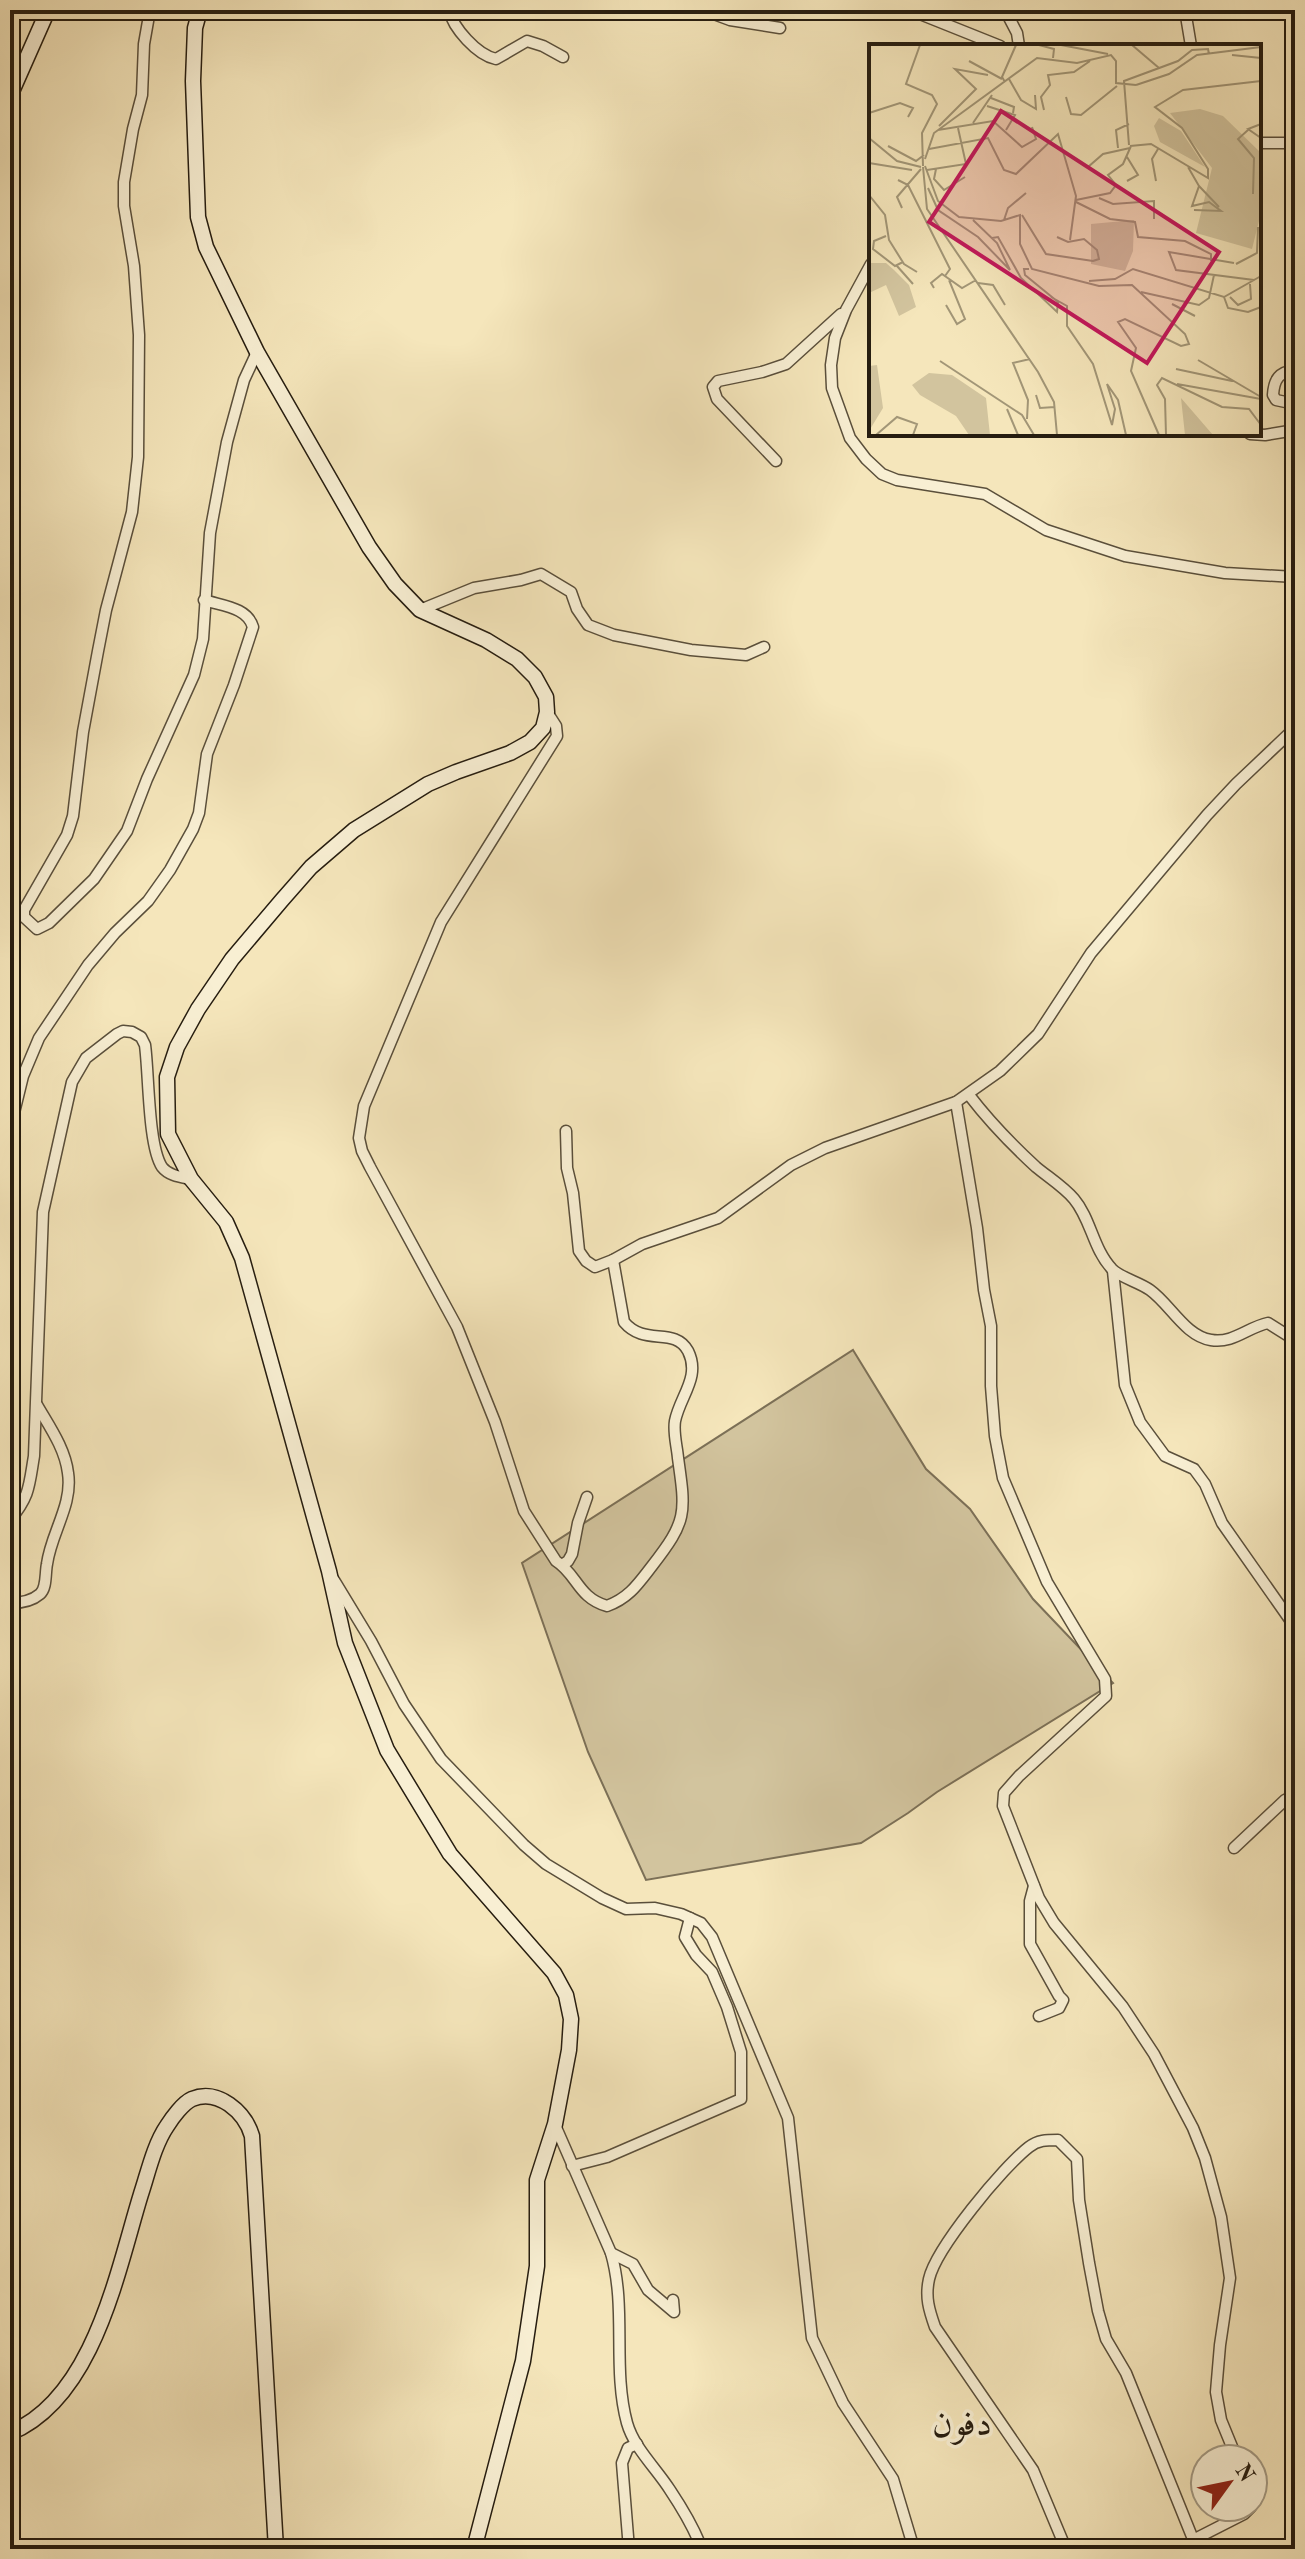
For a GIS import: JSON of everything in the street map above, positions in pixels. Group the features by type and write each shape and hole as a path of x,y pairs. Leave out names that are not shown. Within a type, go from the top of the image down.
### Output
{"street":[{"path":"10,96 48,10"},
{"path":"150,10 144,44 142,95 124,182 139,335 139,431 135,490 126,541 106,610 88,705 73,816 67,835 24,910 24,917 37,929 49,923 94,879 127,831 194,675 203,639 210,533 227,442 244,380 257,352"},
{"path":"200,10 195,28 193,81 198,217 206,247 257,352 369,547 395,584 420,610 486,640 517,659 535,677 546,697 547,712 543,728 530,742 510,753 428,784 354,830 311,867 232,959 198,1009 177,1047 167,1077 165,1105 168,1134 191,1179 226,1222 242,1258 329,1571 345,1643 387,1750 450,1854 554,1973 566,1995 571,2019 569,2050 555,2124 537,2180 537,2266 523,2361 474,2549"},
{"path":"449,10 449,16 464,36 489,58 496,59 527,41 563,57"},
{"path":"703,10 730,20 780,28"},
{"path":"910,10 995,44"},
{"path":"1005,10 1017,33 1019,44"},
{"path":"1185,10 1191,44"},
{"path":"1261,143 1295,143"},
{"path":"869,268 835,338 832,388 850,438 882,474 897,480 985,494 1046,530 1125,556 1225,573 1295,577"},
{"path":"776,461 717,399 713,387 718,381 786,364 846,310"},
{"path":"1295,370 1283,371 1277,378 1273,395 1276,400 1295,404"},
{"path":"1261,435 1295,430"},
{"path":"420,610 474,588 541,574 571,592 577,609 588,625 614,635 691,650 746,655 764,647"},
{"path":"10,1129 29,1058 39,1038 88,965 148,901 170,870 199,813 207,754 244,659 253,627 250,617 242,611 204,600"},
{"path":"547,712 556,726 557,736 441,922 372,1086 360,1123 359,1138 370,1167 457,1327 495,1422 524,1511 556,1561 585,1595 607,1606 619,1602 633,1591 671,1542 683,1514 674,1424 694,1369 685,1347 677,1340 665,1336 644,1336 624,1322 613,1260"},
{"path":"566,1131 567,1168 579,1251 595,1267 642,1244 718,1218 791,1165 825,1148 969,1095 1000,1071 1038,1034 1091,953 1147,886 1236,784 1295,728"},
{"path":"10,1520 30,1489 34,1456 43,1212 58,1139 75,1073 86,1058 123,1031 141,1037 145,1045 153,1136 161,1165 172,1174 191,1179"},
{"path":"969,1095 996,1130 1073,1197 1084,1214 1097,1246 1113,1271 1125,1385 1140,1422 1165,1456 1194,1469 1205,1484 1222,1523 1295,1627"},
{"path":"956,1102 991,1326 991,1386 995,1436 1003,1478 1047,1582 1105,1679 1106,1696 1019,1776 1004,1793 1003,1806 1034,1886 1054,1923 1123,2007 1154,2054 1193,2128 1205,2158 1221,2217 1230,2278 1216,2392 1221,2420 1230,2443"},
{"path":"1113,1271 1150,1290 1199,1337 1212,1341 1226,1340 1268,1323 1295,1340"},
{"path":"10,1603 34,1598 44,1589 49,1548 67,1502 69,1487 64,1455 36,1403"},
{"path":"562,1565 572,1554 587,1497"},
{"path":"329,1571 404,1704 433,1748 524,1845 566,1876 626,1909 655,1908 690,1918 701,1923 712,1937 788,2118 812,2338 843,2403 893,2479 914,2549"},
{"path":"1234,1848 1285,1800 1295,1795"},
{"path":"1034,1886 1030,1901 1030,1944 1063,2000 1059,2008 1039,2016"},
{"path":"572,2166 607,2157 741,2099 741,2052 712,1972 685,1937 690,1918"},
{"path":"10,2433 25,2427 52,2404 85,2359 101,2322 165,2127 189,2100 206,2096 221,2100 235,2108 248,2122 252,2136 276,2549"},
{"path":"555,2124 618,2274 622,2393 627,2424 637,2444 670,2490 702,2549"},
{"path":"1066,2549 1033,2470 941,2337 926,2300 930,2276 941,2251 969,2212 1010,2166 1041,2140 1058,2140 1077,2159 1079,2200 1106,2339 1126,2373 1195,2545 1230,2523"},
{"path":"611,2253 633,2264 648,2290 674,2312 673,2300"},
{"path":"629,2549 622,2463 628,2448 637,2444"}],"shaded area":[{"path":"853,1350 926,1469 970,1509 1033,1599 1113,1683 861,1843 646,1880 588,1752 522,1563"}],"district":[{"name":"دفون","path":"962,2426"}]}
